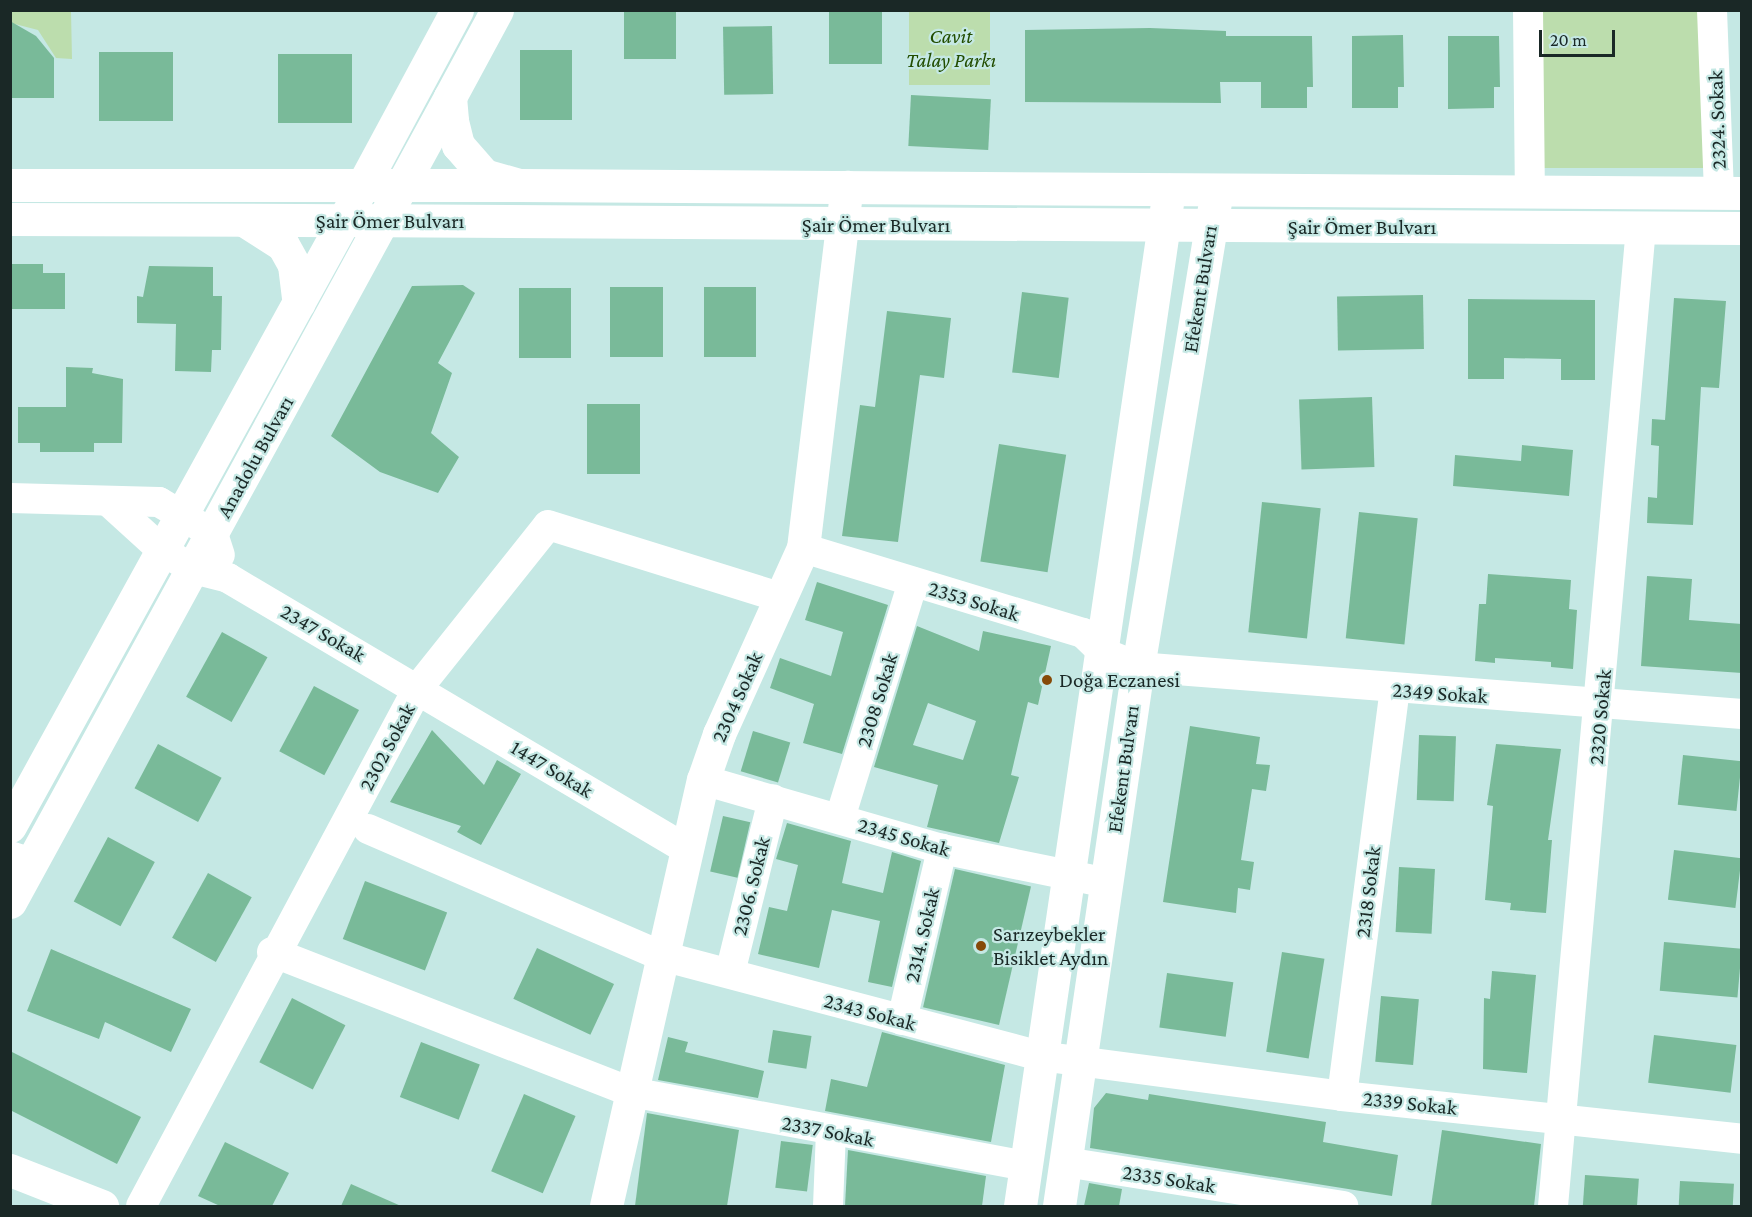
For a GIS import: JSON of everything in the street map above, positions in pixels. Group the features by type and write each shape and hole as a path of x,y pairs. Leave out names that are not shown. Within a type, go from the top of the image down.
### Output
{"main road":[{"name":"Anadolu Bulvarı","path":"10,826 183,515 457,10"},
{"name":"Anadolu Bulvarı","path":"10,902 21,860 213,534 497,10"},
{"path":"450,97 458,145 484,175 518,185"},
{"name":"Şair Ömer Bulvarı","path":"10,185 363,184 1730,193"},
{"name":"2304 Sokak","path":"606,1206 703,780 719,734 804,548 845,226 847,187"},
{"name":"Efekent Bulvarı","path":"1020,1206 1040,1056 1104,653 1169,189"},
{"name":"Efekent Bulvarı","path":"1059,1206 1138,667 1217,191"},
{"name":"Şair Ömer Bulvarı","path":"10,219 845,226 1163,224 1742,228"},
{"path":"244,220 283,245 294,265 299,303"},
{"path":"10,1170 102,1206"}],"street":[{"path":"1528,10 1530,192"},
{"name":"2324. Sokak","path":"1712,10 1730,193"},
{"name":"2320 Sokak","path":"1553,1206 1602,705 1641,227"},
{"path":"10,498 110,503 159,502 213,534 228,578"},
{"name":"2347 Sokak","path":"110,503 163,551 193,569 228,578 418,688"},
{"name":"2302 Sokak","path":"141,1206 274,953 418,688 548,525 782,598"},
{"name":"2353 Sokak","path":"804,548 1083,633 1104,653 1138,667"},
{"name":"2308 Sokak","path":"840,818 914,582"},
{"name":"2349 Sokak","path":"1138,667 1395,689 1742,714"},
{"name":"1447 Sokak","path":"418,688 686,849"},
{"name":"2318 Sokak","path":"1342,1096 1395,689"},
{"name":"2345 Sokak","path":"703,780 942,849 1107,883"},
{"name":"2306. Sokak","path":"730,973 773,799"},
{"name":"2343 Sokak","path":"368,829 662,956 1040,1056 1080,1061"},
{"name":"2314. Sokak","path":"902,1020 942,849"},
{"name":"2337 Sokak","path":"274,953 631,1092 831,1132 1026,1166"},
{"name":"2339 Sokak","path":"1080,1061 1342,1096 1742,1139"},
{"path":"828,1206 831,1132"},
{"name":"2335 Sokak","path":"1065,1162 1344,1206"}],"green space":[{"path":"10,11 71,11 72,59 56,58 38,30 11,23"},
{"name":"Cavit Talay Parkı","path":"909,11 990,11 990,85 909,85"},
{"path":"1536,11 1704,11 1704,168 1536,168"}],"building":[{"path":"624,10 676,10 676,59 624,59"},
{"path":"829,10 882,10 882,64 829,64"},
{"path":"10,21 36,36 54,58 54,98 10,98"},
{"path":"772,26 773,94 724,95 723,27"},
{"path":"1150,28 1226,31 1226,36 1312,36 1313,87 1307,87 1307,108 1261,108 1261,82 1220,82 1221,103 1025,102 1025,30"},
{"path":"1403,35 1404,87 1398,87 1398,108 1352,108 1352,36"},
{"path":"1448,36 1499,36 1500,87 1494,87 1494,108 1448,109"},
{"path":"520,50 572,50 572,120 520,120"},
{"path":"99,52 173,52 173,121 99,121"},
{"path":"278,54 352,54 352,123 278,123"},
{"path":"911,95 991,99 988,150 908,146"},
{"path":"10,264 43,264 43,273 65,273 65,309 10,309"},
{"path":"149,266 213,267 213,296 222,296 221,350 212,350 211,372 175,371 176,324 137,323 137,296 143,297"},
{"path":"463,285 475,293 438,363 452,373 431,433 459,457 438,493 380,472 331,436 412,286"},
{"path":"610,287 663,287 663,357 610,357"},
{"path":"704,287 756,287 756,357 704,357"},
{"path":"519,288 571,288 571,358 519,358"},
{"path":"1022,292 1069,298 1059,378 1012,372"},
{"path":"1423,295 1424,349 1338,350 1337,297"},
{"path":"1674,298 1726,301 1719,388 1701,387 1693,525 1647,523 1648,497 1657,498 1659,446 1651,445 1652,419 1665,420"},
{"path":"1468,299 1595,300 1595,380 1561,380 1561,359 1504,358 1504,379 1468,379"},
{"path":"887,311 951,318 944,378 920,375 898,542 842,536 860,405 875,407"},
{"path":"66,367 93,368 92,373 123,379 122,443 94,443 94,452 40,452 40,443 18,443 18,407 66,407"},
{"path":"1372,397 1374,467 1301,470 1299,400"},
{"path":"587,404 640,404 640,474 587,474"},
{"path":"999,444 1066,455 1048,572 980,562"},
{"path":"1522,445 1573,450 1569,496 1453,486 1455,455 1521,461"},
{"path":"1262,502 1321,508 1307,638 1248,632"},
{"path":"1359,512 1418,518 1404,644 1346,638"},
{"path":"1488,574 1571,580 1569,609 1577,610 1573,669 1551,667 1551,662 1495,658 1495,663 1475,661 1479,604 1486,604"},
{"path":"1647,576 1692,579 1689,620 1742,624 1742,673 1641,666"},
{"path":"817,582 888,605 842,754 803,743 814,704 770,688 780,658 831,676 843,632 805,620"},
{"path":"917,626 979,651 983,631 1051,646 1038,705 1028,702 1011,775 1019,777 999,843 927,827 938,785 874,767","holes":["928,703 976,721 963,760 913,745"]},
{"path":"222,632 267,657 232,722 186,697"},
{"path":"314,686 359,710 324,775 279,751"},
{"path":"1190,726 1260,737 1256,764 1270,765 1266,791 1252,789 1241,860 1254,862 1250,890 1238,888 1236,913 1163,902"},
{"path":"432,730 484,785 497,760 521,774 481,845 457,832 461,826 390,802"},
{"path":"753,731 790,742 778,783 741,771"},
{"path":"1419,735 1456,736 1454,801 1417,800"},
{"path":"158,744 222,778 198,822 135,788"},
{"path":"1496,744 1561,749 1548,840 1552,840 1546,913 1510,910 1511,903 1485,900 1493,806 1487,805"},
{"path":"1683,755 1742,761 1736,811 1678,805"},
{"path":"723,816 750,822 737,878 710,872"},
{"path":"787,823 851,841 842,883 883,893 892,852 921,861 892,987 868,982 880,921 832,910 819,968 758,954 769,907 787,911 798,865 776,859"},
{"path":"108,837 155,862 121,926 74,901"},
{"path":"1674,850 1741,858 1735,908 1668,900"},
{"path":"1399,867 1435,869 1432,934 1396,932"},
{"path":"955,869 1031,887 999,1025 923,1007"},
{"path":"208,873 252,897 216,962 172,938"},
{"path":"365,881 447,913 425,970 343,939"},
{"path":"1664,942 1742,949 1737,998 1660,991"},
{"path":"537,948 614,984 590,1035 513,999"},
{"path":"51,949 191,1009 171,1052 105,1022 99,1039 27,1011"},
{"path":"1282,952 1324,959 1309,1058 1266,1052"},
{"path":"1492,971 1536,975 1527,1073 1483,1069 1484,998 1490,999"},
{"path":"1167,973 1233,982 1226,1037 1159,1027"},
{"path":"1381,996 1419,999 1413,1065 1375,1062"},
{"path":"292,998 345,1025 313,1089 259,1062"},
{"path":"773,1030 812,1036 806,1069 768,1063"},
{"path":"882,1032 1005,1065 991,1142 825,1111 831,1079 867,1087"},
{"path":"1654,1035 1736,1045 1731,1093 1648,1083"},
{"path":"668,1037 688,1042 685,1052 764,1071 758,1098 658,1080"},
{"path":"421,1042 480,1065 459,1120 400,1097"},
{"path":"10,1051 141,1117 117,1164 10,1110"},
{"path":"1106,1093 1148,1100 1149,1094 1326,1122 1323,1142 1398,1155 1392,1196 1090,1148 1094,1108"},
{"path":"524,1094 576,1116 543,1193 491,1171"},
{"path":"647,1113 739,1130 727,1206 635,1206"},
{"path":"1442,1130 1541,1144 1534,1206 1431,1206"},
{"path":"781,1141 813,1145 807,1192 775,1188"},
{"path":"225,1142 289,1173 272,1206 220,1206 198,1196"},
{"path":"848,1150 986,1176 982,1206 845,1206"},
{"path":"1585,1175 1639,1179 1637,1206 1583,1206"},
{"path":"1680,1181 1734,1184 1733,1206 1679,1206"},
{"path":"1089,1183 1122,1189 1119,1206 1084,1206"},
{"path":"351,1184 401,1206 341,1206"}],"place":[{"name":"Doğa Eczanesi","path":"1047,680"},
{"name":"Sarızeybekler Bisiklet Aydın","path":"981,946"}]}
